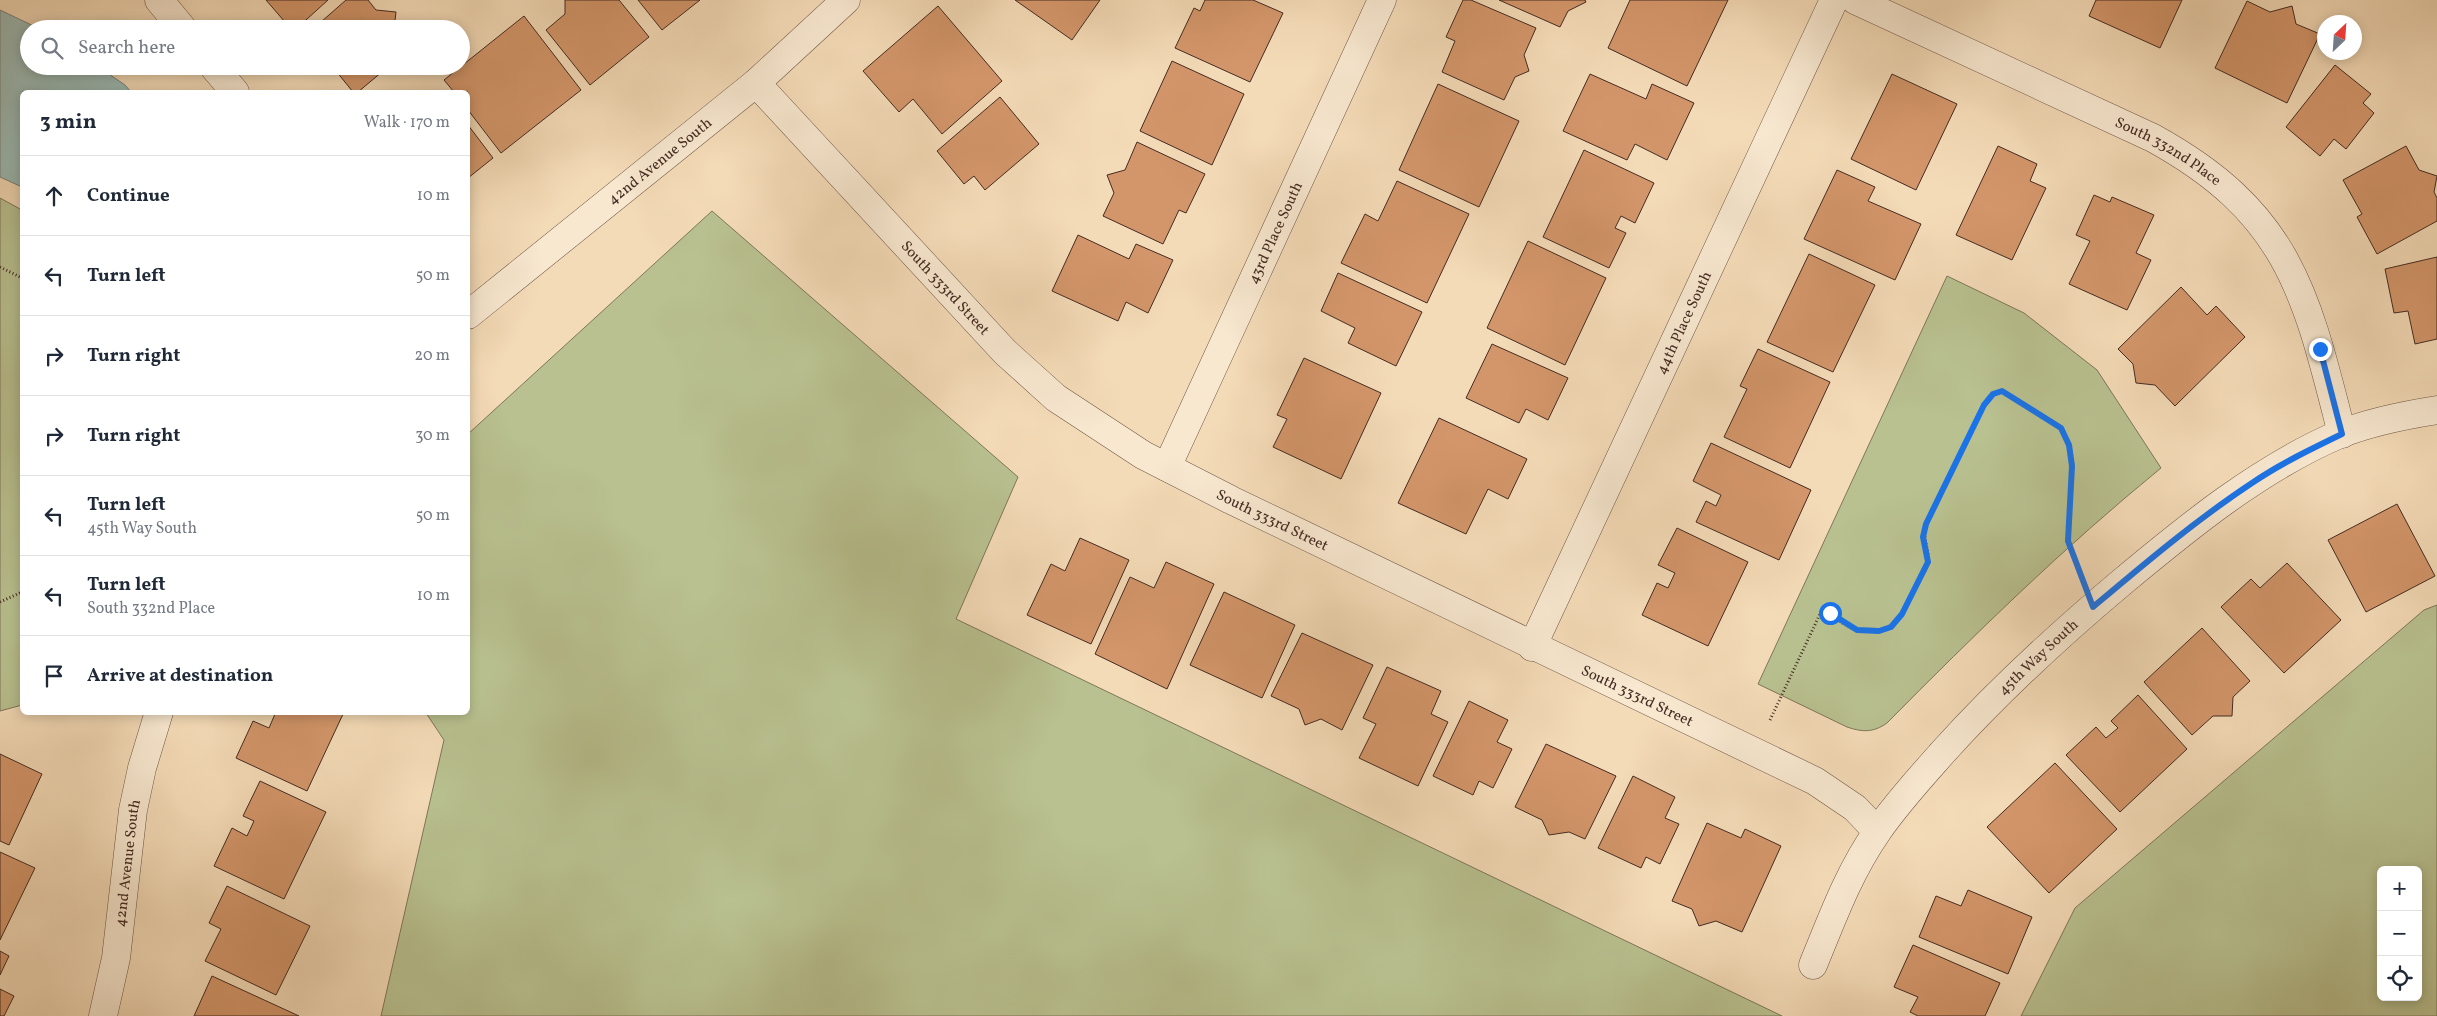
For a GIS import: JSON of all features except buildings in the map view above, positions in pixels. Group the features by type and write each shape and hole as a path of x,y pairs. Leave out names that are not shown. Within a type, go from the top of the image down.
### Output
{"street":[{"path":"159,0 176,20"},
{"name":"42nd Avenue South","path":"470,313 756,83 846,0"},
{"name":"43rd Place South","path":"1167,467 1382,0"},
{"name":"44th Place South","path":"1532,647 1834,0"},
{"name":"South 332nd Place","path":"1855,0 2153,138 2178,152 2218,180 2262,224 2290,267 2302,295 2320,349 2342,434"},
{"path":"221,75 233,90"},
{"name":"South 333rd Street","path":"756,83 1005,352 1030,376 1081,416 1143,455 1231,500 1532,647 1815,781 1837,794 1868,819 1877,831"},
{"name":"45th Way South","path":"1813,965 1847,881 1877,831 1975,717 2093,607 2164,548 2253,482 2304,452 2342,434 2411,414 2437,410"},
{"name":"42nd Avenue South","path":"103,1016 116,958 133,810 142,768 158,715"}],"path":[{"path":"0,267 20,277"},
{"path":"1755,753 1821,612 1830,613 1857,630 1879,631 1891,627 1902,614 1928,562 1923,537 1926,524 1984,405 1993,394 2002,391 2061,428 2069,445 2072,466 2068,541 2093,607"},
{"path":"0,602 20,593"}],"green space":[{"path":"0,198 20,209 20,706 0,711"},
{"path":"712,211 1018,477 956,619 1782,1016 381,1016 444,740 427,715 470,715 470,432"},
{"path":"1947,276 2024,313 2097,370 2161,468 2021,592 1887,723 1877,729 1858,730 1847,727 1758,684"},
{"path":"2437,605 2437,1016 2021,1016 2075,908 2424,610"}],"water":[{"path":"0,10 21,20 20,75 110,75 129,90 20,90 20,186 0,177"}],"route":[{"path":"1830,613 1838,620 1857,630 1879,631 1891,627 1902,614 1928,562 1923,537 1926,524 1984,405 1993,394 2002,391 2061,428 2069,445 2072,466 2068,541 2093,607 2164,548 2253,482 2304,452 2342,434 2320,349"}]}
